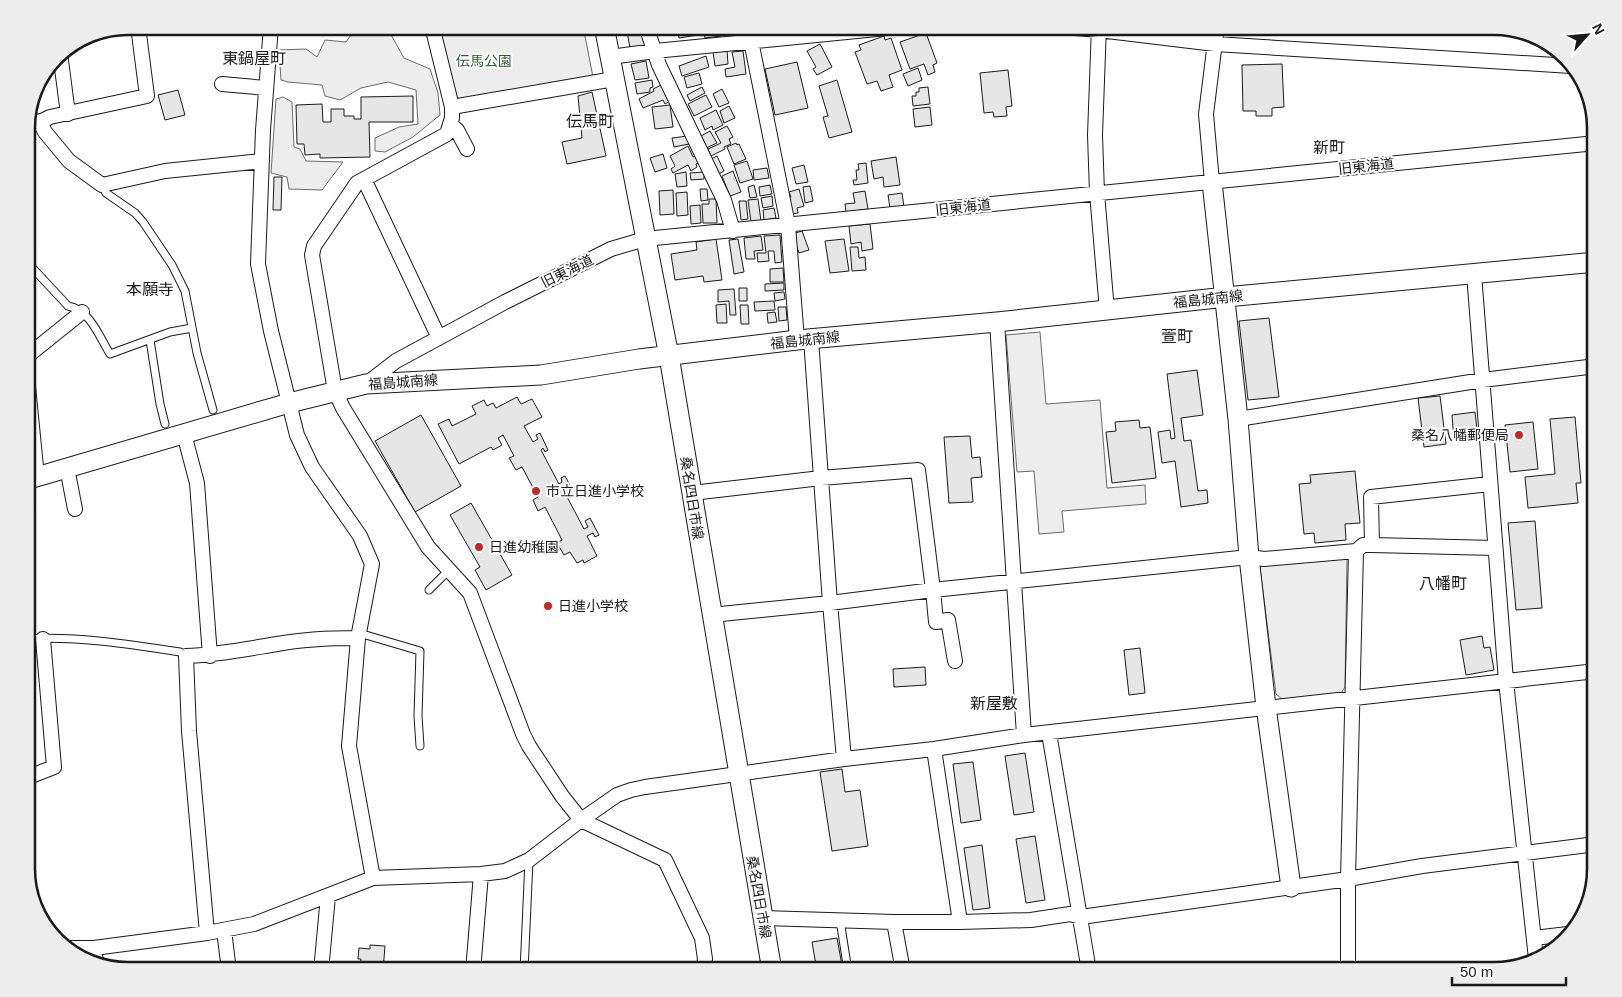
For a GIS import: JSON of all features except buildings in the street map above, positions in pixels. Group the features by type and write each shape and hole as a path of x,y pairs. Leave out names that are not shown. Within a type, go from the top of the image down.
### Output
{"main road":[{"name":"桑名四日市線","path":"606,35 668,356 770,962"},
{"path":"1212,182 1226,297 1249,557 1266,707 1291,887"},
{"name":"福島城南線","path":"35,477 289,403 366,384 542,375 639,359 804,340 1587,263"}],"street":[{"path":"35,121 147,96 139,35"},
{"path":"270,35 262,161 258,264 271,331 297,435 312,467 360,536 372,564 358,636 349,746 373,878"},
{"path":"434,35 452,106 452,118 447,134 357,183 314,246 312,254 335,391 343,408 428,547 470,593 528,746 581,820 665,860 702,938 704,962"},
{"path":"649,35 659,65 724,200 733,230"},
{"path":"750,35 788,225 822,478 830,603 844,759"},
{"path":"610,57 814,35"},
{"path":"1099,35 1095,135 1097,193 1107,310"},
{"path":"1150,35 1215,44 1563,66"},
{"path":"1212,182 1206,114 1216,35"},
{"path":"61,63 68,114"},
{"path":"452,106 614,79"},
{"path":"222,84 266,88"},
{"path":"35,123 69,161 102,186 165,171 262,161"},
{"path":"450,124 457,130 467,149"},
{"name":"旧東海道","path":"366,384 396,361 504,302 602,254 645,239 1587,144"},
{"path":"364,179 439,338"},
{"path":"1474,274 1506,681 1535,953"},
{"path":"35,350 82,312"},
{"path":"997,322 1024,735"},
{"path":"1238,419 1483,380 1587,367"},
{"path":"184,434 197,483 210,656"},
{"path":"67,468 74,509"},
{"path":"692,493 822,478 918,470 936,622 948,620 955,661"},
{"path":"1372,545 1370,497 1490,484"},
{"path":"711,615 1249,557 1264,559 1356,551 1363,545 1495,548"},
{"path":"1348,962 1351,699 1356,551"},
{"path":"207,933 189,731 186,656 210,656 297,641 358,636"},
{"path":"35,775 54,768 43,639"},
{"path":"78,948 94,948 207,933 254,924 373,878 481,874 505,870 529,860 617,795 631,790 1024,735 1587,672"},
{"path":"1048,733 1088,962"},
{"path":"934,749 960,922"},
{"path":"763,918 960,922 1031,920 1070,914 1081,917 1348,879 1422,866 1587,845"},
{"path":"474,962 481,874"},
{"path":"322,962 328,896"},
{"path":"894,922 901,962"},
{"path":"224,930 228,962"},
{"path":"1534,938 1560,935"},
{"path":"94,948 95,956"}],"lane":[{"path":"102,186 106,193 135,213 143,222 172,265 185,291 197,354 213,410"},
{"path":"35,271 68,306 78,308 88,316 110,354 170,332 192,328"},
{"path":"150,340 165,424"},
{"path":"429,590 449,570"},
{"path":"358,636 420,651 418,716 420,746"},
{"path":"35,639 65,638 180,652 186,656"},
{"path":"524,962 529,860"},
{"path":"840,920 847,962"}],"shaded area":[{"path":"351,35 391,35 404,58 430,69 438,93 440,115 413,137 385,152 375,151 375,138 399,127 418,124 416,90 388,82 361,88 340,100 325,96 322,85 281,80 279,50 306,49 317,57 325,40 346,42"},
{"name":"伝馬公園","path":"440,35 585,35 593,77 461,101 455,98"},
{"path":"283,97 292,102 294,147 300,149 306,161 343,162 322,190 289,189 287,177 271,173 276,99"},
{"path":"1040,332 1046,404 1100,400 1107,488 1145,485 1146,504 1062,511 1064,532 1039,534 1034,471 1017,472 1006,335"},
{"path":"1347,559 1345,687 1341,693 1283,700 1276,694 1260,568 1264,563"}],"place":[{"name":"桑名八幡郵便局","path":"1519,435"},
{"name":"市立日進小学校","path":"536,491"},
{"name":"日進幼稚園","path":"479,547"},
{"name":"日進小学校","path":"548,606"}],"district":[{"name":"東鍋屋町","path":"254,58"},
{"name":"伝馬町","path":"590,121"},
{"name":"新町","path":"1329,147"},
{"name":"本願寺","path":"150,289"},
{"name":"萱町","path":"1177,336"},
{"name":"八幡町","path":"1443,583"},
{"name":"新屋敷","path":"994,703"}]}
